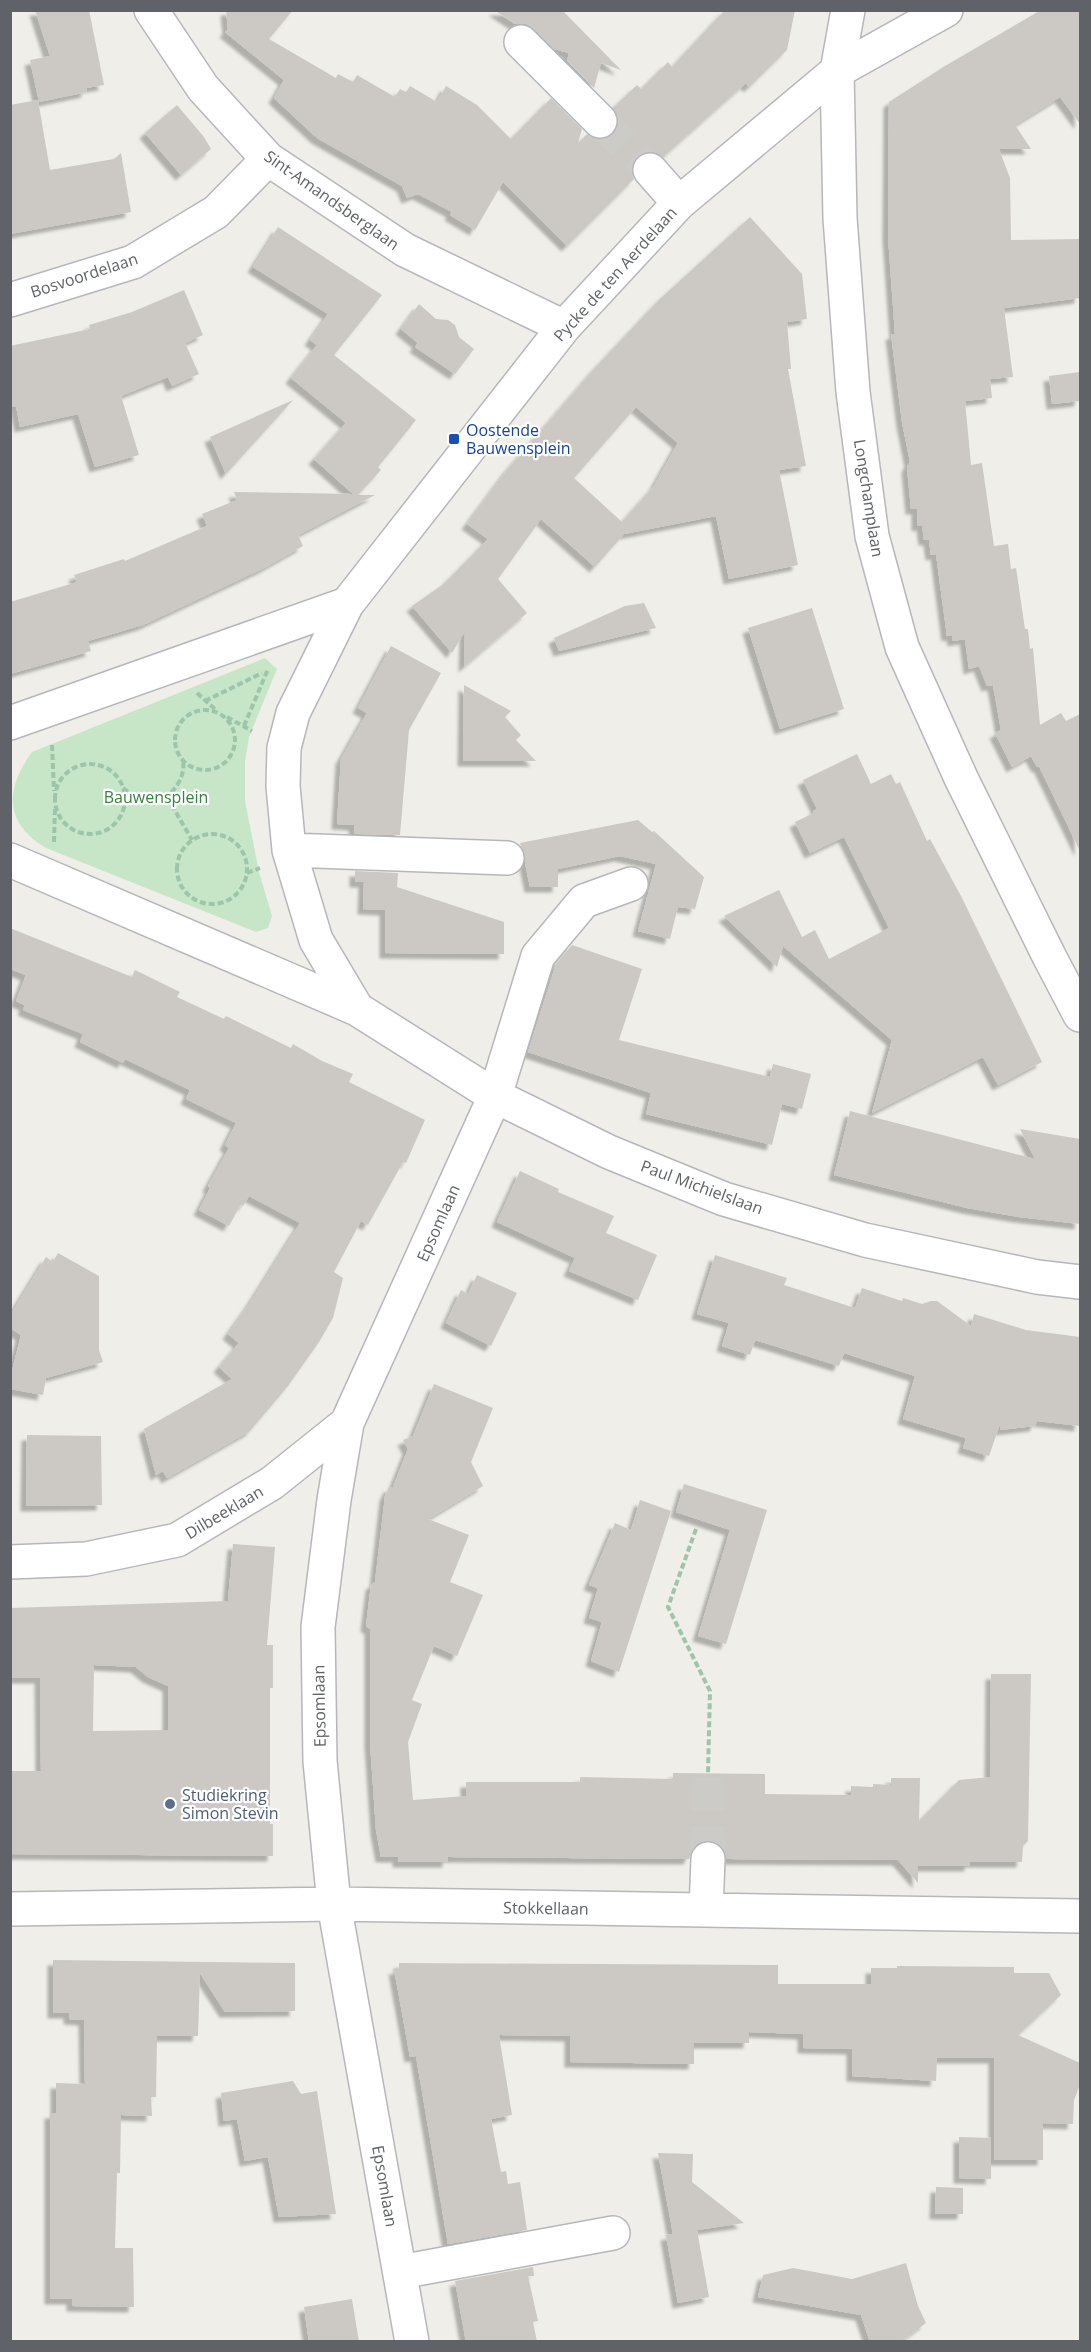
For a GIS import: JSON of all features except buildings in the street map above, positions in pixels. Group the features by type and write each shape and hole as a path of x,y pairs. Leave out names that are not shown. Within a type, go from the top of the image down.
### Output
{"street":[{"name":"Sint-Amandsberglaan","path":"151,10 203,88 268,159 405,250 564,327"},
{"name":"Longchamplaan","path":"848,10 837,71 843,253 853,392 872,536 902,646 961,778 1080,1015"},
{"name":"Pycke de ten Aerdelaan","path":"347,604 564,327 680,203 837,71 946,10"},
{"path":"521,42 600,121"},
{"name":"Bosvoordelaan","path":"10,300 133,262 216,212 268,159"},
{"path":"650,170 680,203"},
{"path":"10,723 347,604"},
{"path":"347,604 293,713 284,748 283,786 289,850 316,940 357,1009"},
{"path":"289,850 507,858"},
{"path":"10,860 357,1009"},
{"name":"Epsomlaan","path":"412,2342 334,1904 320,1761 318,1627 334,1500 347,1423 495,1096 538,956 584,901 631,885"},
{"name":"Paul Michielslaan","path":"357,1009 495,1096 609,1152 724,1198 865,1240 1037,1277 1080,1282"},
{"name":"Dilbeeklaan","path":"10,1562 86,1560 177,1540 272,1483 347,1423"},
{"path":"706,1910 708,1859"},
{"name":"Stokkellaan","path":"10,1909 334,1904 1080,1916"},
{"path":"400,2272 613,2233"}],"path":[{"path":"178,664 205,701 230,721 234,730 234,750 222,765 202,770 193,767 183,759"},
{"path":"205,701 266,672"},
{"path":"45,874 53,845 55,804 55,793 58,782 65,773 87,763 98,764 109,769 118,777 125,800 123,811 117,821 96,834 84,834 74,830 58,815 55,804 50,709"},
{"path":"123,788 137,798 145,800 154,801 167,797 182,777 184,766 176,744 179,725 185,717 203,709 222,714 284,748"},
{"path":"167,797 192,840"},
{"path":"202,835 225,836 242,850 247,873 244,884 228,900 205,903 194,899 180,882 177,870 179,859 184,848 192,840 202,835"},
{"path":"696,1529 668,1607 710,1691 708,1773"}],"green space":[{"name":"Bauwensplein","path":"265,658 277,669 249,737 245,762 245,801 259,872 272,916 268,928 256,932 46,848 22,828 13,804 13,792 23,766 32,752"}],"tunnel":[{"path":"600,121 650,170"},
{"path":"708,1773 708,1859"}],"place":[{"name":"Oostende Bauwensplein","path":"454,439"},
{"name":"Studiekring Simon Stevin","path":"170,1804"}]}
